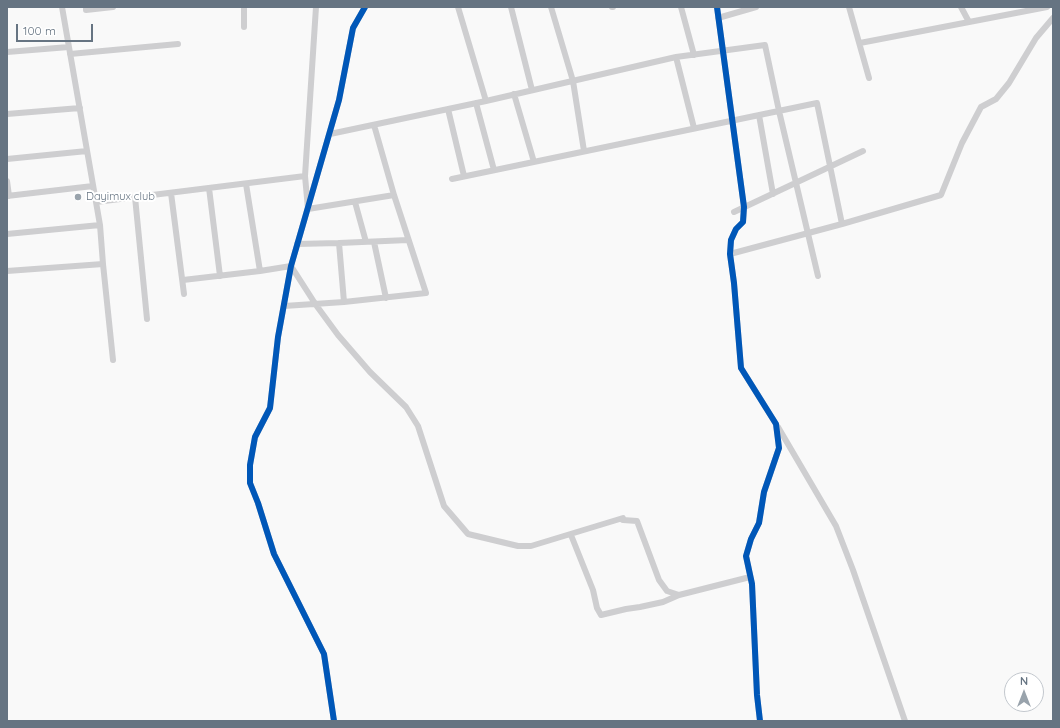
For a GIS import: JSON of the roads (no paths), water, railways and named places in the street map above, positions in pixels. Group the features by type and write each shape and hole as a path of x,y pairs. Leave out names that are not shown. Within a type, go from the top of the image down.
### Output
{"street":[{"path":"62,7 100,225 102,264 113,360"},
{"path":"86,7 86,10 108,7"},
{"path":"244,7 244,27"},
{"path":"308,209 305,176 316,7"},
{"path":"334,721 324,654 274,554 258,502 250,483 250,465 255,437 270,408 278,337 291,266 340,100 353,28 364,7"},
{"path":"458,7 486,101"},
{"path":"511,7 532,90"},
{"path":"551,7 573,81 584,151"},
{"path":"681,7 694,55"},
{"path":"717,7 744,208 743,222 736,229 731,240 730,254 741,368 836,526 853,570 905,721"},
{"path":"718,18 756,7"},
{"path":"849,7 870,78"},
{"path":"961,7 969,22"},
{"path":"860,43 1046,7 1053,15"},
{"path":"730,254 842,224 941,195 962,143 981,108 996,99 1009,83 1036,38 1053,18"},
{"path":"70,54 178,44"},
{"path":"330,134 486,101 676,57 765,45 818,276"},
{"path":"7,52 69,47"},
{"path":"676,57 694,128"},
{"path":"514,94 534,162"},
{"path":"476,103 494,170"},
{"path":"452,179 817,103 842,224"},
{"path":"7,114 80,108"},
{"path":"448,109 464,176"},
{"path":"759,115 773,194"},
{"path":"284,306 316,305 426,293 394,195 374,125"},
{"path":"7,159 87,151"},
{"path":"734,212 864,151"},
{"path":"96,202 305,176"},
{"path":"7,181 8,196 93,186"},
{"path":"246,184 260,272"},
{"path":"209,188 220,276"},
{"path":"172,193 184,294"},
{"path":"308,209 394,195"},
{"path":"135,197 148,319"},
{"path":"355,202 366,242"},
{"path":"7,234 100,225"},
{"path":"297,244 408,240"},
{"path":"374,242 386,298"},
{"path":"338,243 344,302"},
{"path":"7,271 102,264"},
{"path":"182,280 260,272 291,266"},
{"path":"291,266 316,305 338,335 370,372 406,407 418,426 444,506 468,534 518,546 531,546 572,535 623,518 623,520 637,521 659,580 667,591 679,595"},
{"path":"760,721 757,695 752,584 746,556 759,523 764,492 779,448 776,424"},
{"path":"572,535 593,590 597,608 601,615 663,602 679,595 750,577"}],"place":[{"name":"Dayimux club","path":"78,197"}]}
